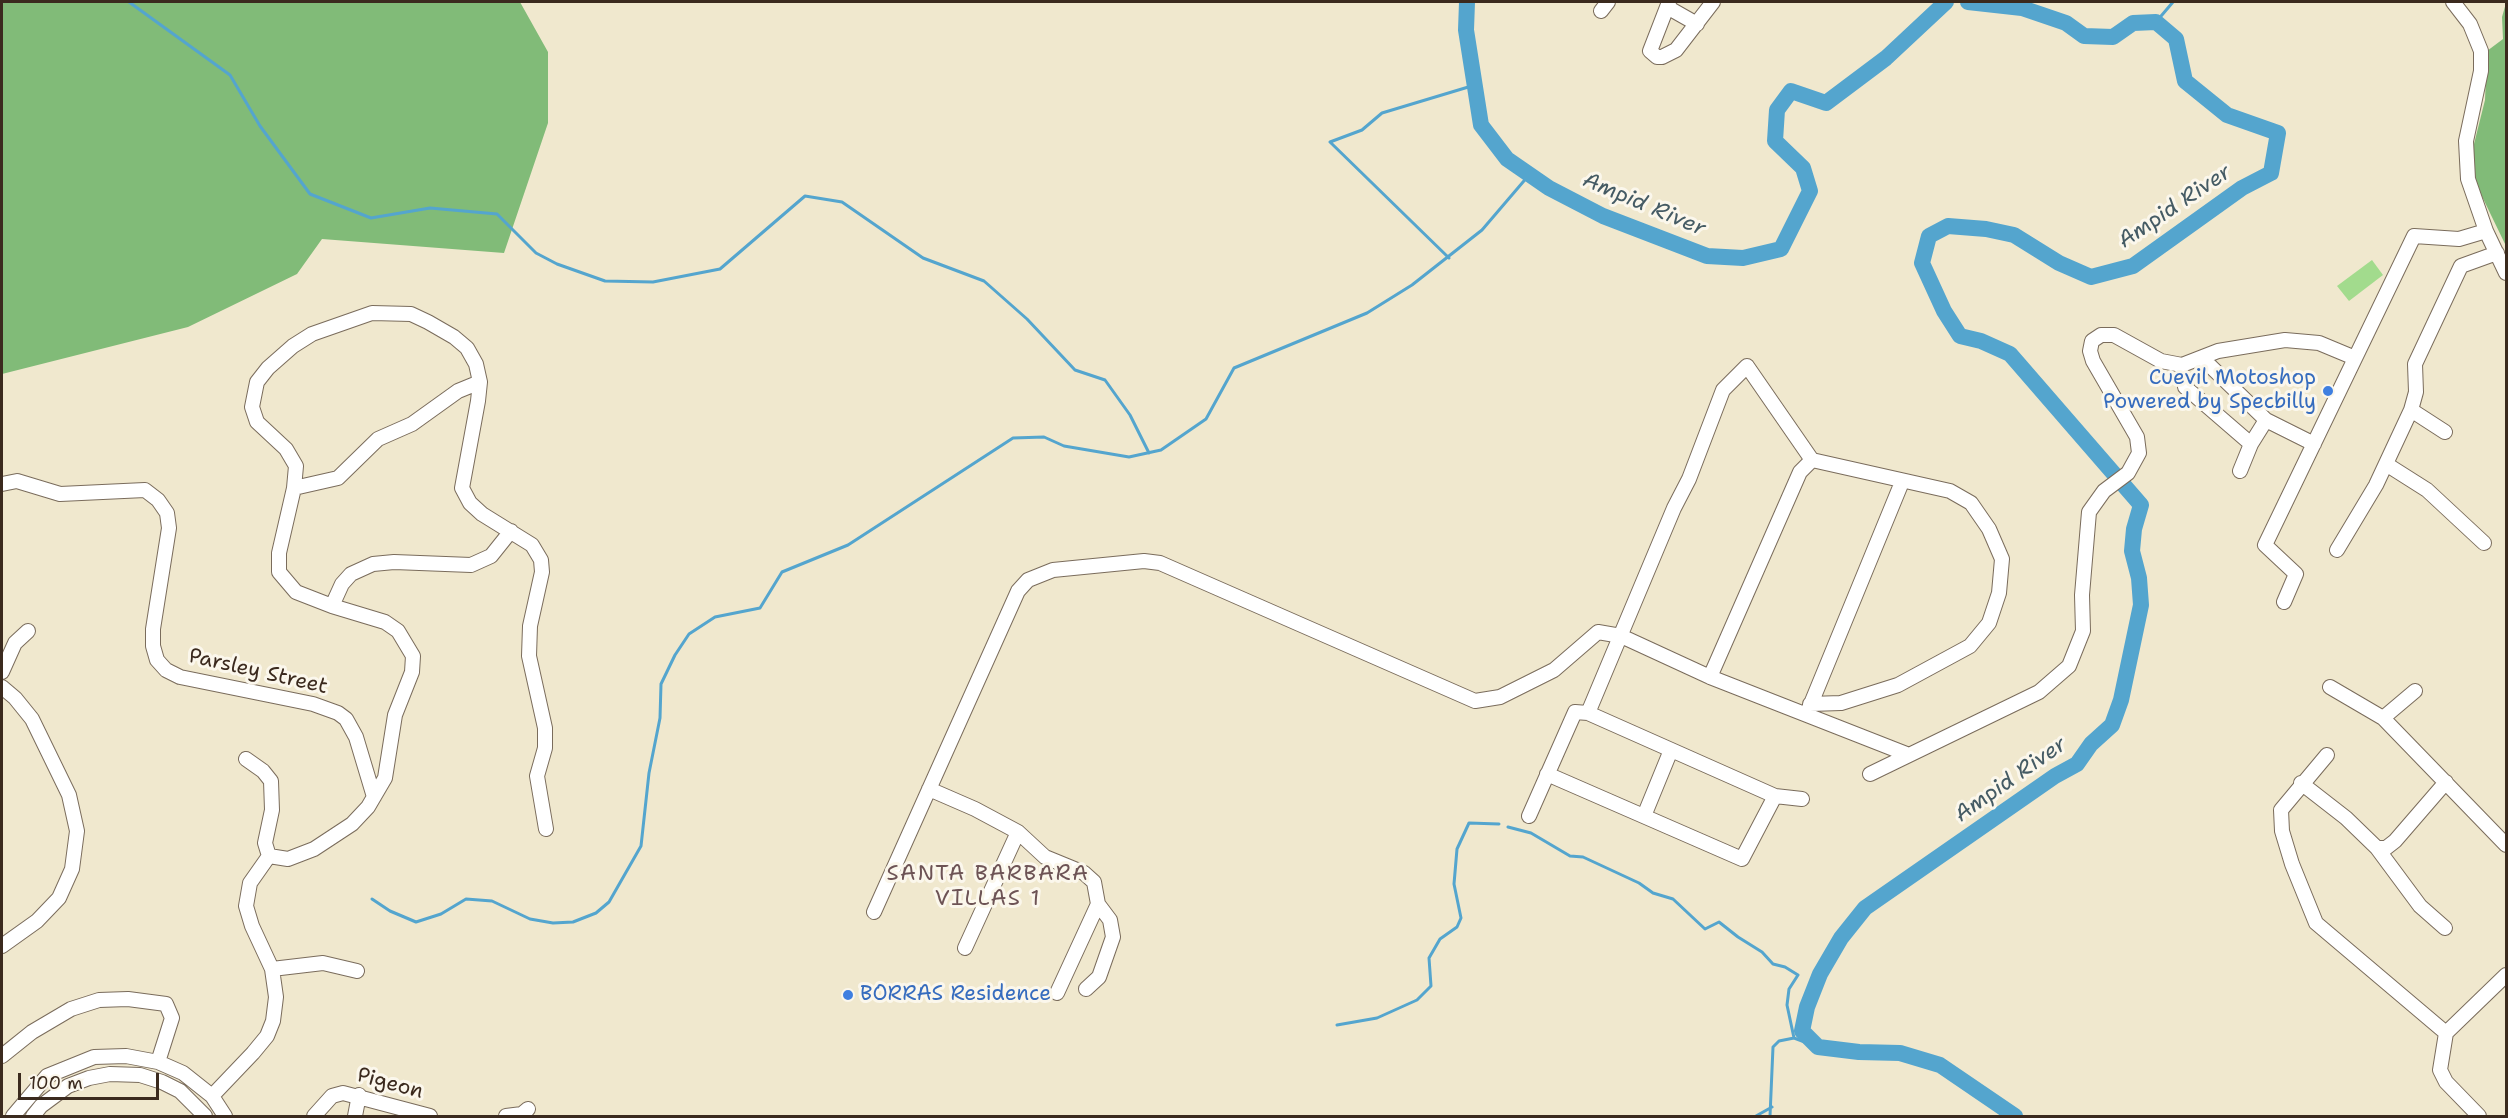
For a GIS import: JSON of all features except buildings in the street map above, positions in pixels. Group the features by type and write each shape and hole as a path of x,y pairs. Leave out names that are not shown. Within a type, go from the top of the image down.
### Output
{"street":[{"path":"1696,24 1668,4 1652,45 1652,54 1662,57 1676,50 1713,2"},
{"path":"2453,2 2470,24 2481,51 2481,71 2466,141 2466,160 2474,200 2486,231 2506,270"},
{"path":"2284,602 2296,574 2265,545 2414,236 2459,239 2486,231"},
{"path":"2337,550 2376,485 2411,410 2416,392 2415,364 2461,266 2497,254"},
{"path":"269,856 288,859 331,840 352,824 374,796 385,778 395,715 412,672 413,656 398,630 385,622 296,592 279,572 280,544 294,488 296,466 286,450 257,422 252,407 254,391 268,368 312,334 372,313 411,314 454,337 467,348 476,364 480,382 462,488 470,503 482,514 532,545 541,560 540,581 530,626 529,656 545,728 545,748 537,776 546,829"},
{"path":"1870,774 2039,692 2068,666 2083,631 2082,595 2089,512 2104,491 2135,464 2139,453 2137,437 2093,361 2090,351 2092,341 2101,335 2114,335 2161,361 2182,365 2229,349 2285,340 2319,343 2355,358"},
{"path":"2203,358 2266,420 2313,444"},
{"path":"1588,713 1674,508 1689,479 1723,390 1747,366 1812,460 1950,492 1971,502 1989,529 2002,559 1999,593 1989,623 1970,646 1898,685 1841,703 1808,710"},
{"path":"294,488 338,478 378,439 412,424 458,391 480,382"},
{"path":"2186,387 2251,444"},
{"path":"2411,410 2445,432"},
{"path":"2240,471 2251,444 2266,420"},
{"path":"1710,677 1800,472 1812,460"},
{"path":"2386,464 2427,490 2484,543"},
{"name":"Parsley Street","path":"2,484 17,482 60,494 145,490 158,500 166,513 169,528 153,629 153,646 157,660 166,670 180,677 313,704 338,713 346,719 356,737 374,796"},
{"path":"1808,710 1902,482"},
{"path":"332,606 342,584 351,574 373,564 394,562 471,565 491,556 511,531"},
{"path":"874,912 1018,591 1028,580 1053,570 1144,561 1160,563 1475,701 1500,697 1554,670 1598,632 1621,636 1710,677 1808,710 1910,755"},
{"path":"2,672 15,643 28,631"},
{"path":"2,687 15,698 32,719 69,795 77,831 72,869 59,898 37,921 2,946"},
{"path":"2330,687 2382,718 2506,845"},
{"path":"2382,718 2415,691"},
{"path":"1529,816 1575,712 1588,713 1775,796 1802,799"},
{"path":"1644,816 1671,750"},
{"path":"2327,755 2301,783 2281,810 2282,831 2292,864 2316,923 2446,1034"},
{"path":"246,759 263,771 271,781 273,802 265,843 269,856"},
{"path":"1547,774 1742,859 1775,796"},
{"path":"2301,783 2346,818 2377,848 2420,906 2445,928"},
{"path":"2377,848 2386,848 2395,841 2446,783"},
{"path":"929,789 975,809 1018,832 1045,857 1084,873 1094,882 1098,904 1110,920 1113,937 1100,977 1086,989"},
{"path":"965,948 1018,832"},
{"path":"212,1096 267,1036 276,997 272,969 252,926 246,906 249,883 269,856"},
{"path":"1056,993 1098,904"},
{"path":"272,969 323,963 357,970"},
{"path":"2479,1116 2446,1082 2440,1070 2446,1034 2506,975"},
{"path":"2,1056 32,1032 70,1009 99,1000 128,999 166,1004 172,1018 158,1062"},
{"path":"12,1116 47,1077 70,1065 94,1057 126,1056 158,1062 183,1073 212,1096 225,1116"},
{"path":"33,1116 41,1106 68,1086 89,1078 110,1074 140,1075 162,1082 180,1091 205,1116"},
{"name":"Pigeon","path":"314,1116 332,1096 344,1093 358,1095 413,1115 430,1116"},
{"path":"356,1116 358,1095"},
{"path":"506,1116 524,1113"}],"green space":[{"path":"2,2 520,2 548,52 548,123 504,253 322,239 297,274 188,327 2,374"},
{"path":"2506,3 2506,246 2476,184 2472,166 2474,144 2485,100 2487,51 2503,39 2502,17"},
{"path":"2372,260 2383,275 2349,301 2337,286"}],"waterway":[{"path":"129,2 230,75 260,126 310,194 371,218 430,208 497,214 536,253 557,264 605,281 653,282 720,269 805,196 842,202 923,258 984,281 1027,319 1075,370 1105,380 1130,415 1149,453"},
{"name":"Ampid River","path":"1467,2 1466,30 1481,125 1507,159 1549,188 1603,216 1707,256 1743,258 1781,249 1810,191 1803,168 1775,141 1777,110 1791,91 1826,103 1886,58 1946,2"},
{"name":"Ampid River","path":"1968,2 2022,8 2066,23 2084,36 2113,37 2133,23 2156,22 2176,39 2185,81 2227,115 2278,133 2271,173 2242,188 2133,266 2091,277 2059,263 2014,235 1986,229 1948,226 1929,236 1922,263 1944,311 1960,336 1981,341 2010,354 2141,505 2134,529 2132,551 2139,578 2141,605 2121,700 2112,725 2091,744 2077,764 2055,776 1865,908 1841,938 1820,974 1807,1007 1802,1031 1818,1047 1859,1052 1900,1053 1940,1065 2015,1116"},
{"path":"2156,22 2173,2"},
{"path":"1449,258 1330,142 1362,130 1382,113 1475,85"},
{"path":"372,899 390,911 416,922 441,914 466,899 492,901 530,919 553,923 573,922 596,913 609,902 641,846 649,773 660,718 661,684 675,655 689,634 715,617 760,608 782,572 848,545 1013,438 1044,437 1064,446 1129,457 1161,450 1206,419 1234,368 1367,313 1412,285 1482,230 1529,175"},
{"path":"1337,1025 1377,1018 1417,1000 1431,986 1429,958 1440,939 1457,927 1461,918 1454,884 1457,849 1469,823 1499,824"},
{"path":"1508,827 1531,833 1570,856 1583,857 1639,883 1653,893 1673,899 1705,929 1719,922 1762,952 1773,964 1785,967 1798,975 1789,989 1787,1005 1794,1038 1818,1047"},
{"path":"1770,1116 1773,1047 1779,1041 1794,1038"},
{"path":"1756,1116 1772,1107"}],"place":[{"name":"Cuevil Motoshop Powered by Specbilly","path":"2328,391"},
{"name":"BORRAS Residence","path":"848,995"}],"district":[{"name":"SANTA BARBARA VILLAS 1","path":"988,886"}]}
